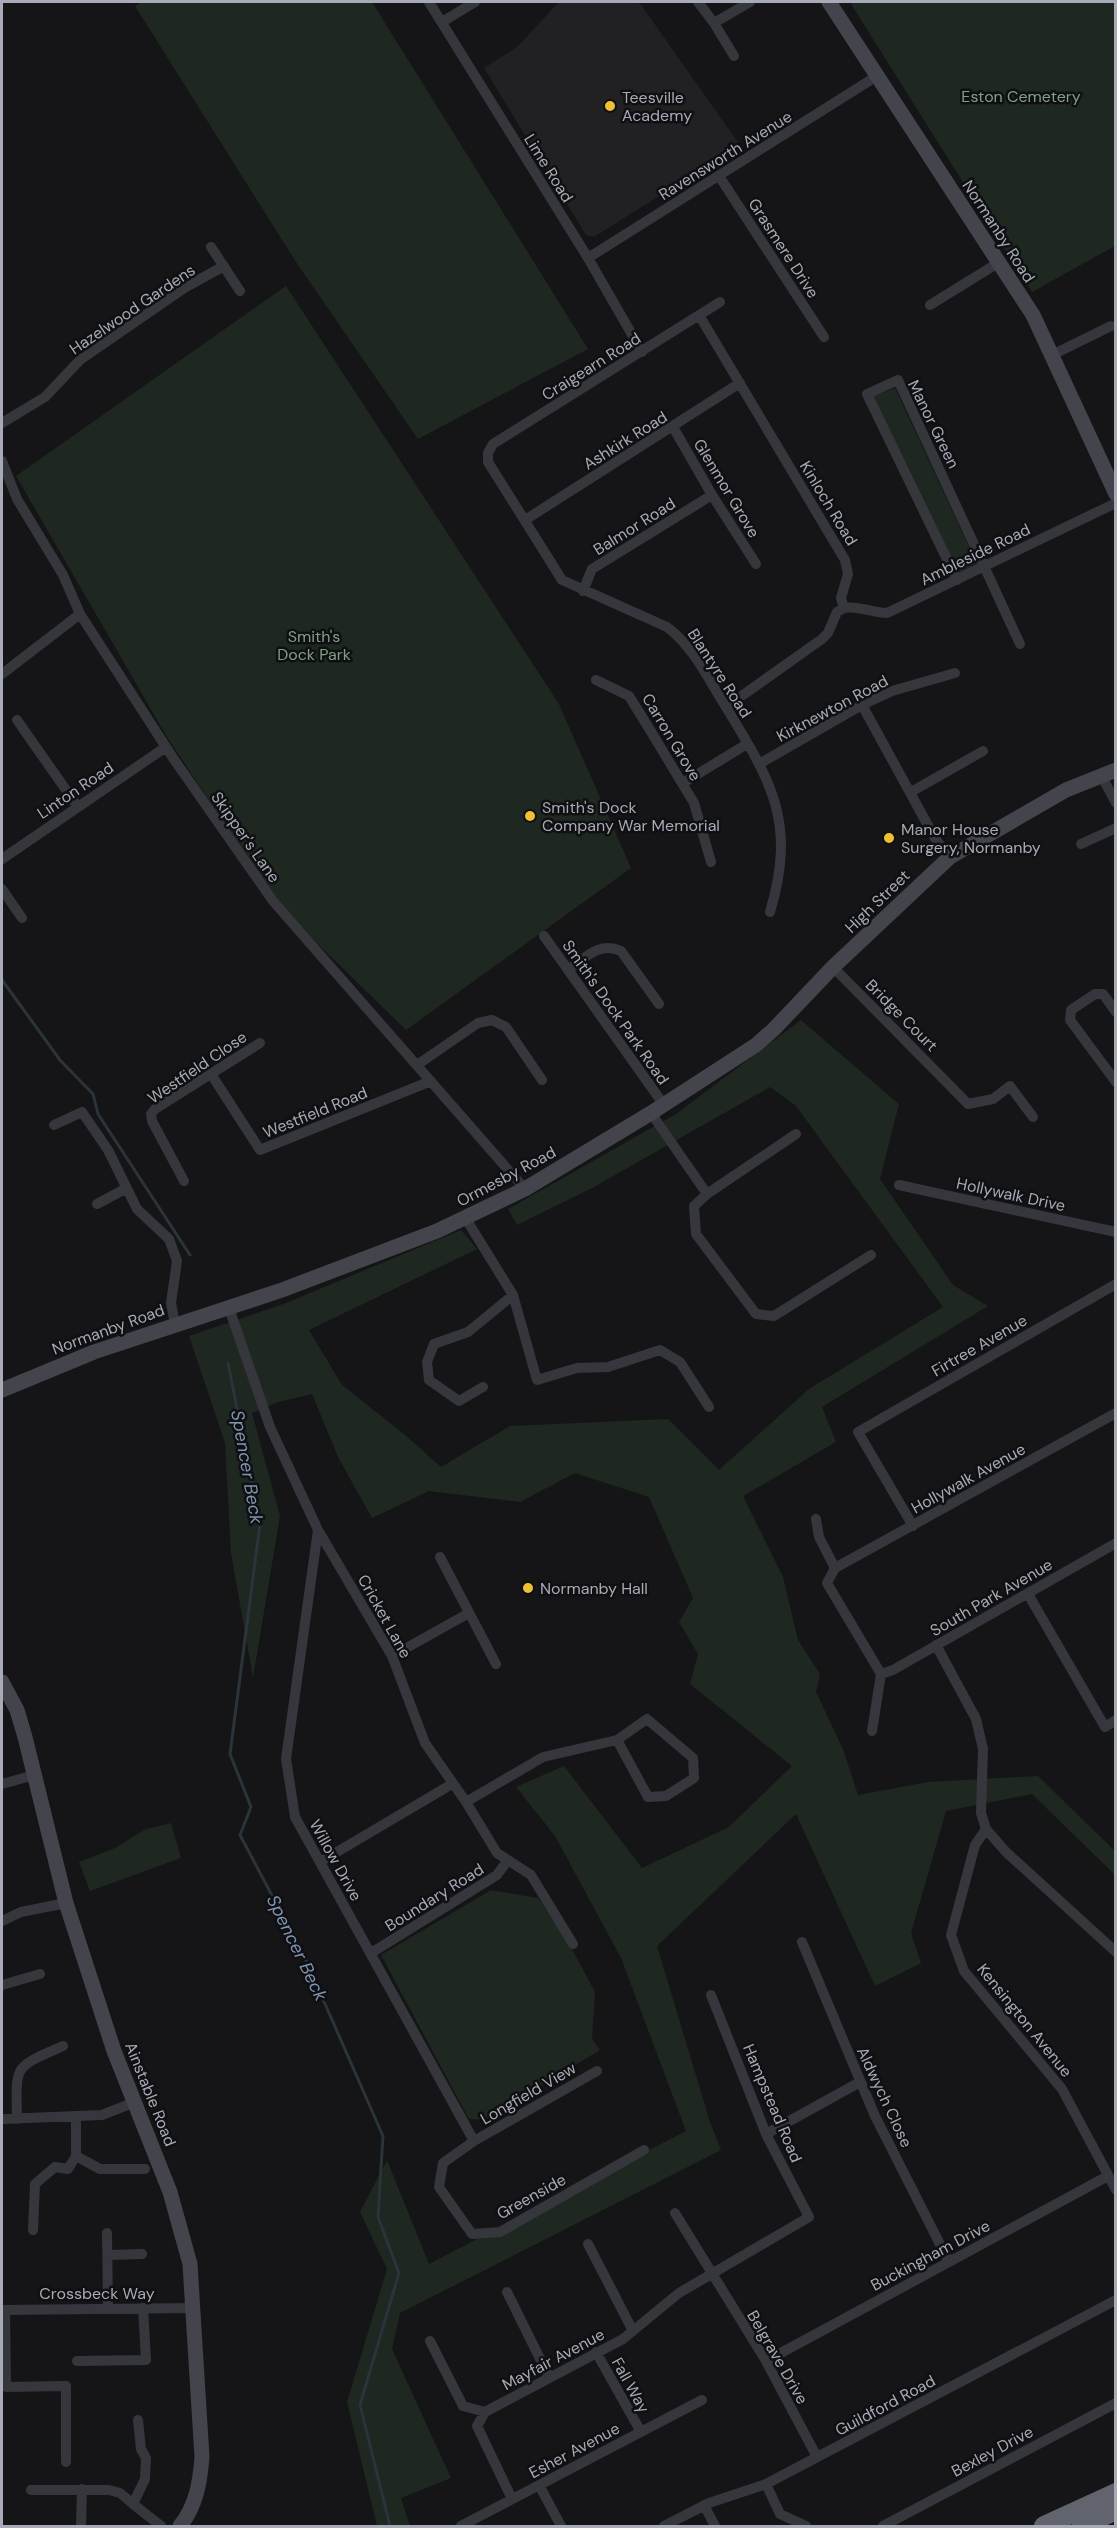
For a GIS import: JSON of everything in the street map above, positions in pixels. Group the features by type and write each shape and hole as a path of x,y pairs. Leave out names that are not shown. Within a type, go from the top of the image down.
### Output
{"highway":[{"path":"1044,2526 1116,2493"},
{"path":"1082,2526 1116,2510"}],"street":[{"name":"Lime Road","path":"429,2 588,258 642,352"},
{"path":"442,22 475,2"},
{"path":"698,2 734,56"},
{"path":"714,23 750,2"},
{"name":"Normanby Road","path":"829,2 1032,315 1116,494"},
{"name":"Ravensworth Avenue","path":"588,258 877,76"},
{"name":"Grasmere Drive","path":"719,176 824,337"},
{"path":"211,247 240,291"},
{"path":"930,305 998,263"},
{"name":"Hazelwood Gardens","path":"2,423 45,397 80,360 186,287 224,266"},
{"name":"Craigearn Road","path":"488,462 488,453 493,444 720,302"},
{"name":"Kinloch Road","path":"699,315 845,560 848,574 841,598 844,608 837,612 828,633 726,707"},
{"path":"1052,355 1111,326"},
{"name":"Manor Green","path":"957,580 867,394 898,380 984,567"},
{"name":"Ashkirk Road","path":"525,520 740,383"},
{"name":"Glenmor Grove","path":"674,427 712,495 756,564"},
{"name":"Skipper's Lane","path":"2,461 17,499 63,575 80,614 166,747 273,901 525,1189"},
{"name":"Blantyre Road","path":"488,462 562,580 668,627 682,638 726,707 759,764 776,802 780,826 781,870 770,912"},
{"name":"Balmor Road","path":"583,591 592,569 712,495"},
{"name":"Ambleside Road","path":"844,608 850,606 873,613 887,613 1116,503"},
{"path":"984,567 1020,644"},
{"path":"2,674 80,614"},
{"name":"Kirknewton Road","path":"759,764 862,705 892,691 955,673"},
{"name":"Carron Grove","path":"596,680 629,696 694,803 711,862"},
{"path":"862,705 936,840 950,857"},
{"path":"17,720 78,807"},
{"path":"683,783 747,744"},
{"name":"Linton Road","path":"2,859 166,747"},
{"path":"911,792 983,751"},
{"path":"1108,772 1116,803"},
{"name":"High Street","path":"774,1029 833,967 950,857 1066,790 1108,772"},
{"path":"1081,844 1116,828"},
{"path":"2,889 22,918"},
{"name":"Smith's Dock Park Road","path":"544,936 658,1109 707,1194"},
{"path":"568,970 599,948 614,948 621,951 659,1004"},
{"name":"Bridge Court","path":"833,967 968,1104 993,1099 1011,1086 1033,1118"},
{"path":"1115,1009 1103,994 1095,994 1071,1010 1070,1020 1116,1082"},
{"path":"417,1065 478,1023 492,1020 506,1027 542,1080"},
{"name":"Ormesby Road","path":"229,1308 466,1219 525,1189 733,1061 774,1029"},
{"name":"Westfield Close","path":"184,1181 152,1121 151,1114 260,1043"},
{"name":"Westfield Road","path":"211,1074 260,1150 431,1082"},
{"path":"54,1125 82,1112 108,1150 125,1190 137,1209 170,1239 177,1261 171,1303 175,1324"},
{"path":"796,1134 707,1194 694,1206 696,1234 756,1314 774,1316 871,1255"},
{"name":"Hollywalk Drive","path":"899,1185 1116,1232"},
{"path":"98,1204 125,1190"},
{"path":"466,1219 513,1295 537,1380 577,1368 609,1367 660,1350 680,1362 709,1407"},
{"name":"Firtree Avenue","path":"913,1526 858,1432 1116,1284"},
{"path":"483,1387 459,1401 429,1380 427,1362 434,1344 468,1332 513,1295"},
{"name":"Normanby Road","path":"2,1390 94,1352 229,1308"},
{"name":"Cricket Lane","path":"229,1308 270,1427 318,1530 392,1656 425,1743 466,1802 497,1853 531,1875 573,1944"},
{"name":"Hollywalk Avenue","path":"835,1568 1116,1413"},
{"path":"816,1519 819,1537 835,1568 827,1583 881,1674 872,1731"},
{"name":"Willow Drive","path":"318,1530 286,1759 295,1817 474,2141"},
{"name":"South Park Avenue","path":"881,1674 893,1670 1116,1543"},
{"path":"440,1557 496,1664"},
{"path":"1028,1594 1105,1727 1116,1720"},
{"path":"392,1656 469,1613"},
{"path":"936,1645 976,1719 983,1749 981,1813 986,1830 1006,1852 1116,1952"},
{"name":"Ainstable Road","path":"2,1682 17,1710 66,1903 114,2051 170,2192 189,2264 194,2308 202,2457 200,2482 194,2501 180,2526"},
{"path":"466,1802 543,1757 617,1740 646,1719 693,1758 694,1778 666,1797 648,1797 617,1740"},
{"path":"2,1784 34,1775"},
{"path":"320,1862 452,1784"},
{"name":"Kensington Avenue","path":"986,1830 975,1845 951,1935 964,1971 1062,2089 1116,2190"},
{"name":"Boundary Road","path":"371,1953 497,1875 508,1860"},
{"path":"2,1921 21,1912 66,1903"},
{"name":"Aldwych Close","path":"802,1942 860,2082 949,2262"},
{"path":"2,1984 39,1974"},
{"name":"Hampstead Road","path":"711,1995 766,2134 809,2217 711,2273"},
{"path":"17,2119 16,2081 21,2068 28,2061 63,2046"},
{"name":"Longfield View","path":"474,2141 597,2071"},
{"path":"766,2134 860,2082"},
{"path":"2,2119 76,2118 102,2115 135,2102"},
{"path":"33,2230 34,2184 56,2167 68,2169 76,2156 76,2118"},
{"name":"Greenside","path":"474,2141 443,2163 439,2187 472,2234 500,2232 644,2150"},
{"path":"76,2156 100,2169 145,2169"},
{"name":"Buckingham Drive","path":"766,2361 1108,2176"},
{"name":"Belgrave Drive","path":"675,2213 766,2361 817,2457"},
{"path":"107,2233 108,2308"},
{"path":"588,2244 633,2331"},
{"path":"108,2255 142,2254"},
{"name":"Mayfair Avenue","path":"485,2412 623,2339 679,2293 711,2273"},
{"path":"507,2292 549,2377"},
{"name":"Guildford Road","path":"664,2526 704,2505 766,2484 1116,2301"},
{"path":"77,2361 146,2360 143,2308"},
{"name":"Crossbeck Way","path":"3,2310 194,2308"},
{"path":"3,2310 6,2387 66,2386 66,2462"},
{"path":"430,2341 463,2406 485,2412 477,2426 512,2499"},
{"name":"Fall Way","path":"596,2352 641,2432"},
{"name":"Esher Avenue","path":"461,2526 702,2400"},
{"name":"Bexley Drive","path":"883,2526 1116,2403"},
{"path":"133,2504 145,2479 146,2458 141,2449 138,2420"},
{"path":"766,2484 780,2514 806,2526"},
{"path":"538,2485 561,2526"},
{"path":"81,2526 82,2489"},
{"path":"31,2490 82,2489 120,2493 161,2526"},
{"path":"704,2505 715,2526"}],"shaded area":[{"name":"Teesville Academy","path":"559,2 639,2 740,145 594,237 586,235 484,68 517,47"}],"green space":[{"path":"142,2 372,2 588,349 418,439 296,262 135,6"},
{"name":"Eston Cemetery","path":"855,2 1115,2 1115,246 1032,292 851,4"},
{"name":"Smith's Dock Park","path":"286,286 559,704 631,868 406,1030 279,906 167,737 16,476"},
{"path":"895,388 978,566 959,577 871,397"},
{"path":"801,1020 899,1104 880,1179 953,1285 988,1306 822,1407 836,1442 743,1496 783,1577 798,1640 820,1674 816,1692 843,1749 858,1795 928,1782 1038,1776 1115,1851 1115,1875 1032,1794 946,1811 911,1933 921,1963 875,1986 796,1814 657,1946 710,2122 721,2150 400,2313 392,2349 451,2478 401,2498 410,2526 377,2526 347,2402 387,2269 360,2212 387,2160 429,2264 686,2131 621,1958 555,1836 516,1787 564,1766 642,1868 729,1827 792,1766 690,1684 698,1654 679,1622 693,1598 649,1497 575,1473 520,1502 429,1491 372,1518 339,1459 312,1394 278,1402 252,1413 280,1516 253,1678 231,1553 225,1443 189,1336 286,1303 461,1230 477,1249 309,1330 342,1385 404,1434 441,1467 510,1426 668,1419 719,1470 809,1389 943,1307 796,1106 770,1087 592,1188 517,1225 508,1209 676,1114"},
{"path":"171,1823 181,1858 90,1891 79,1862 115,1848 146,1829"},
{"path":"491,1890 538,1898 572,1949 595,1992 592,2039 600,2050 484,2120 469,2119 381,1955"}],"waterway":[{"name":"Spencer Beck","path":"2,980 60,1060 93,1094 98,1114 190,1255"},
{"name":"Spencer Beck","path":"228,1363 260,1524 230,1754 251,1807 240,1835 304,1956 383,2136 378,2217 399,2273 360,2405 390,2526"}],"place":[{"name":"Teesville Academy","path":"610,106"},
{"name":"Smith's Dock Company War Memorial","path":"530,816"},
{"name":"Manor House Surgery, Normanby","path":"889,838"},
{"name":"Normanby Hall","path":"528,1588"}]}
